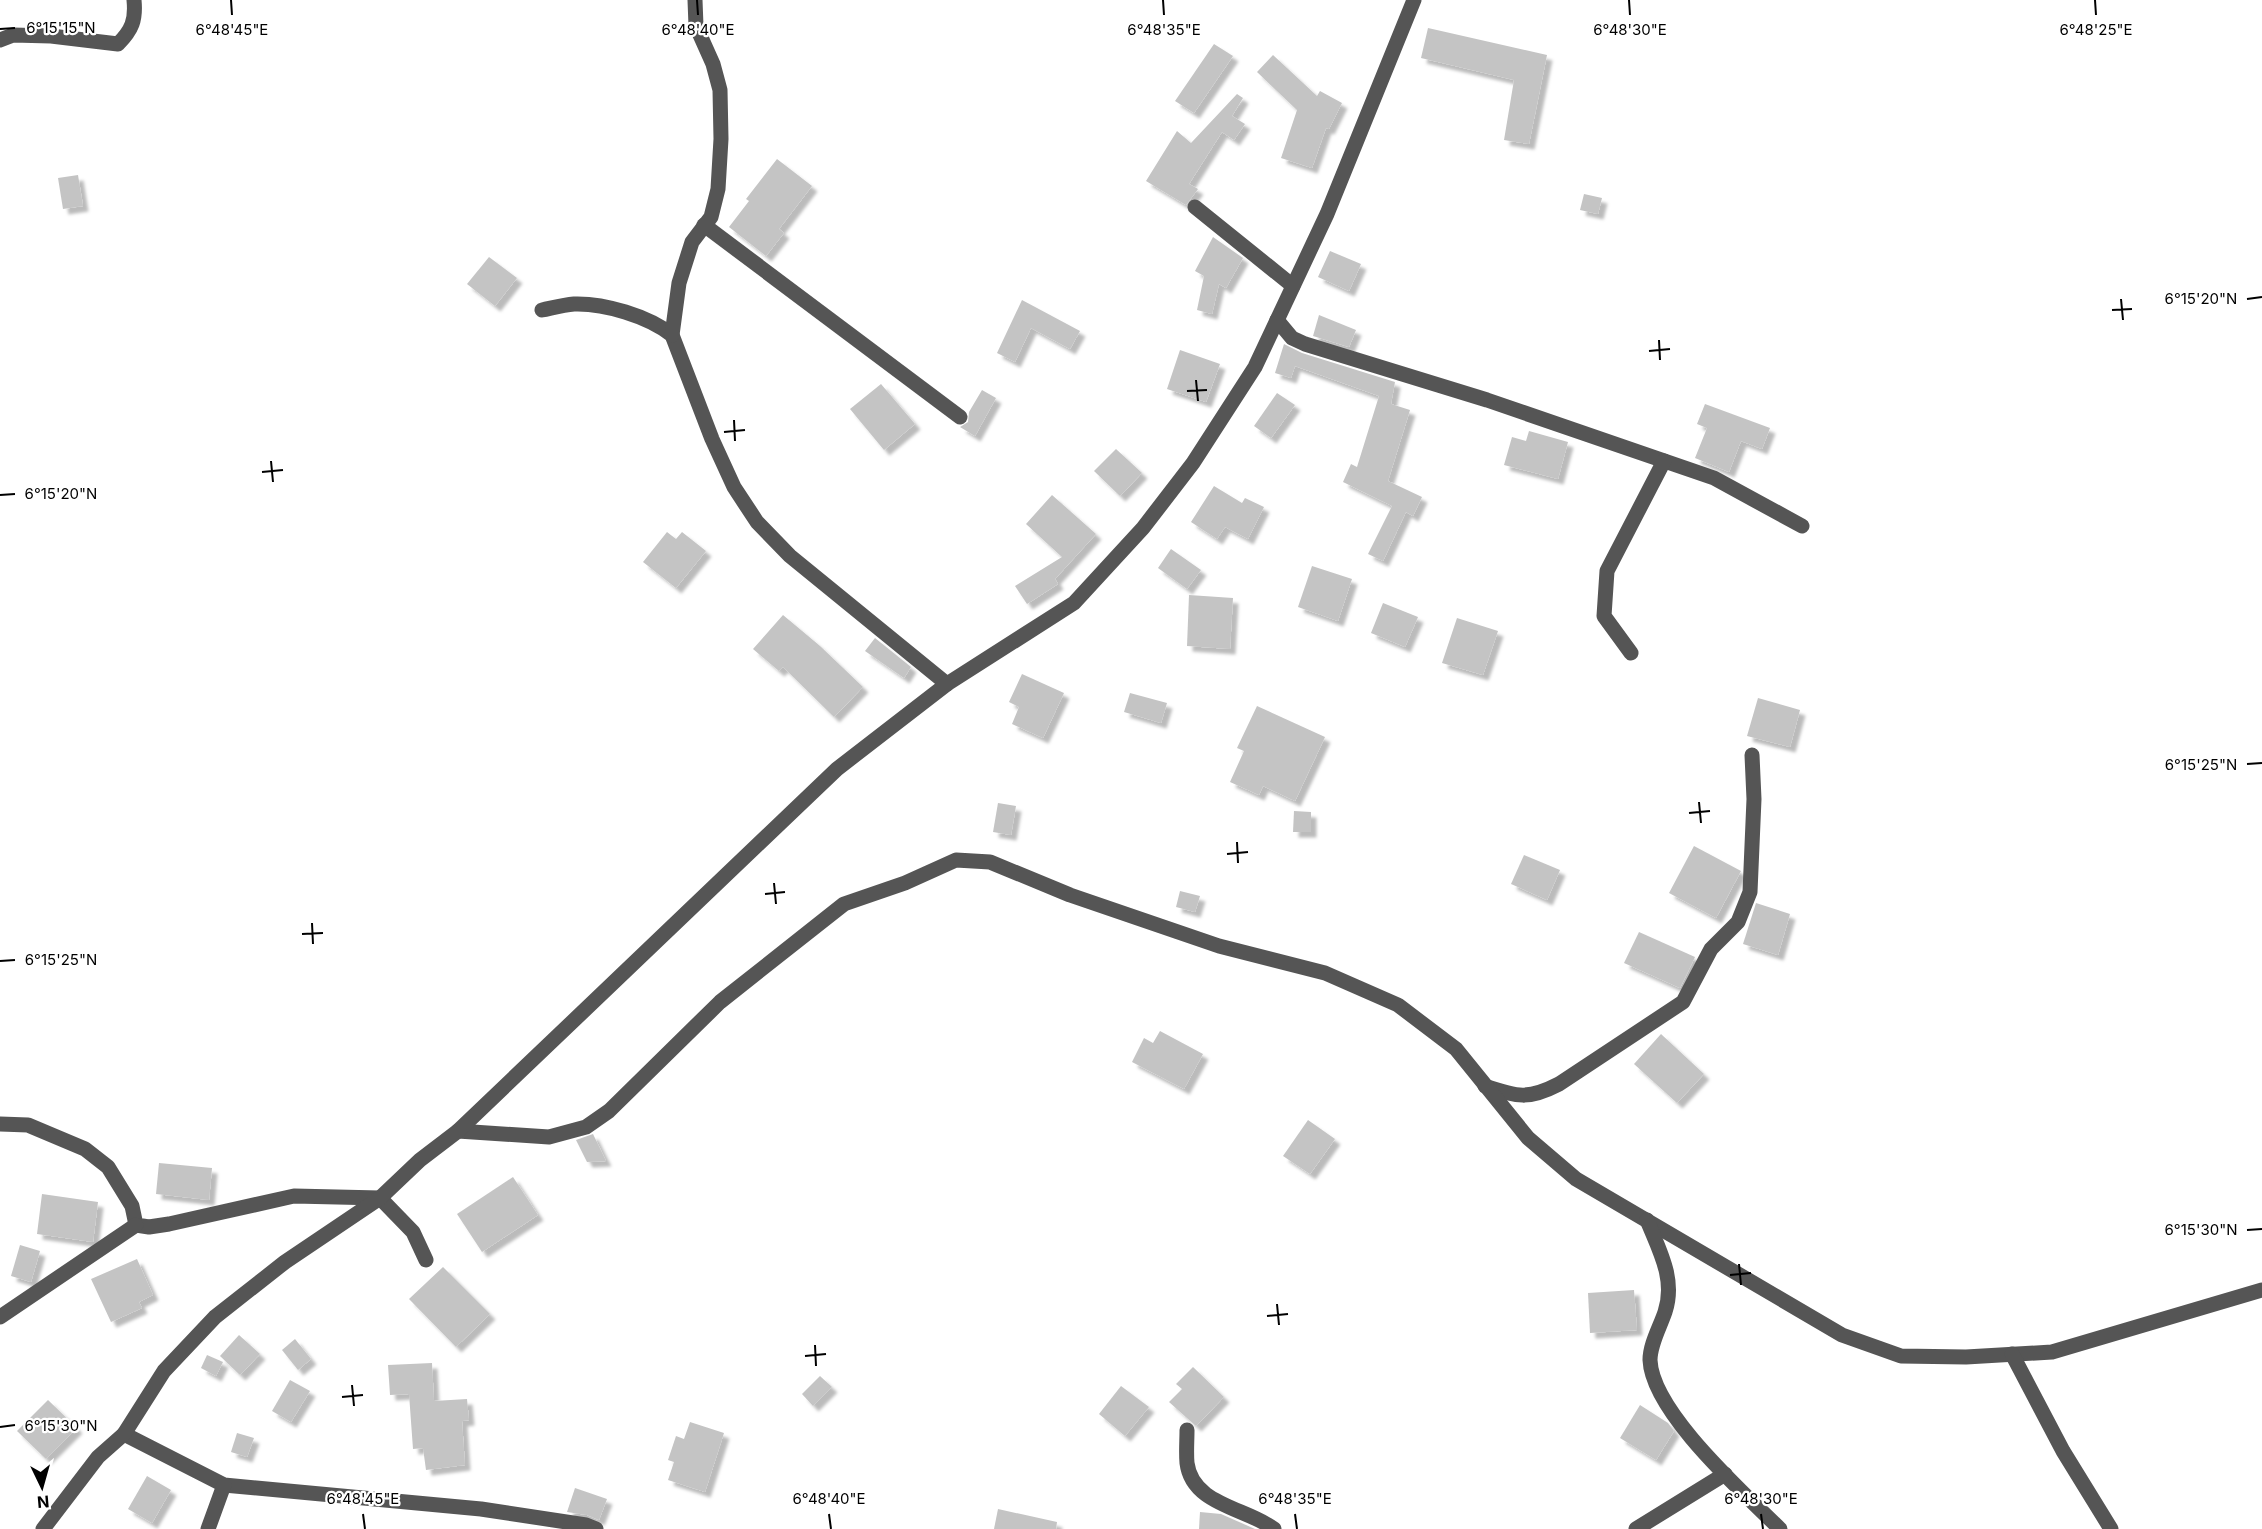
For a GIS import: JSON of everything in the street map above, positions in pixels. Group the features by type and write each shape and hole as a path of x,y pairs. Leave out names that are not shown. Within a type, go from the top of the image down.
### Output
{"street":[{"path":"0,40 14,35 51,36 118,44 129,33 135,18 134,0"},
{"path":"695,0 696,26 713,64 720,90 721,139 718,189 711,217 692,242 679,283 672,335 712,439 735,487 757,522 790,556 947,684"},
{"path":"43,1529 98,1457 124,1434 164,1371 215,1317 285,1262 380,1198 420,1160 458,1131 837,768 947,684 1074,603 1143,528 1193,463 1255,367 1327,214 1414,0"},
{"path":"1195,207 1293,286"},
{"path":"704,225 960,417"},
{"path":"542,310 574,304 614,308 662,327 672,335"},
{"path":"1277,320 1292,338 1305,344 1487,400 1714,478 1802,526"},
{"path":"1631,653 1604,616 1608,571 1664,461"},
{"path":"1485,1086 1512,1095 1538,1094 1559,1084 1683,1002 1711,949 1738,922 1750,892 1754,799 1752,755"},
{"path":"458,1131 549,1137 586,1127 609,1111 720,1002 844,904 905,883 956,860 990,862 1071,895 1219,946 1324,973 1398,1005 1456,1049 1528,1138 1576,1179 1842,1335 1901,1356 1966,1358 2052,1352 2262,1290"},
{"path":"0,1124 28,1125 85,1149 108,1167 132,1206 136,1225"},
{"path":"0,1317 136,1225 149,1227 170,1224 294,1196 380,1198 413,1232 426,1260"},
{"path":"1647,1220 1668,1275 1669,1293 1666,1309 1652,1347 1650,1361 1656,1382 1666,1403 1692,1439 1780,1529"},
{"path":"2012,1354 2063,1450 2111,1529"},
{"path":"1187,1430 1187,1465 1195,1483 1208,1497 1274,1529"},
{"path":"124,1434 224,1485 481,1509 534,1523 597,1529"},
{"path":"1636,1529 1725,1474"},
{"path":"208,1529 224,1485"}],"building":[{"path":"1428,28 1547,55 1529,144 1504,140 1514,80 1421,58"},
{"path":"1214,44 1233,56 1194,113 1175,101"},
{"path":"1273,55 1317,96 1320,91 1342,103 1329,129 1326,128 1312,168 1281,158 1297,110 1257,72"},
{"path":"1237,94 1243,98 1232,116 1245,124 1234,140 1222,132 1189,184 1198,189 1186,205 1146,181 1177,131 1191,143"},
{"path":"777,159 812,186 779,229 784,233 766,256 729,227 749,201 746,199"},
{"path":"78,175 83,206 63,209 58,178"},
{"path":"1584,194 1602,198 1598,214 1580,210"},
{"path":"1213,237 1243,258 1226,288 1219,284 1212,314 1197,310 1204,276 1195,271"},
{"path":"1330,251 1361,264 1349,291 1318,277"},
{"path":"489,257 517,278 495,306 467,284"},
{"path":"1022,300 1080,331 1070,349 1031,328 1015,362 997,353"},
{"path":"1319,315 1356,330 1349,347 1313,336"},
{"path":"1284,344 1302,353 1395,382 1391,404 1410,410 1388,481 1422,497 1413,516 1406,512 1383,561 1368,554 1392,506 1343,482 1351,464 1357,467 1379,396 1295,366 1291,378 1275,373"},
{"path":"1180,350 1220,364 1206,402 1167,389"},
{"path":"881,384 915,424 884,450 850,409"},
{"path":"982,390 996,398 975,436 960,427 968,422 969,412"},
{"path":"1277,393 1295,405 1271,438 1254,426"},
{"path":"1705,404 1770,428 1762,449 1741,441 1729,472 1695,458 1707,428 1697,424"},
{"path":"1529,431 1568,442 1558,479 1504,465 1512,437 1526,441"},
{"path":"1116,449 1142,473 1120,496 1094,471"},
{"path":"1214,486 1242,503 1245,498 1264,507 1248,539 1225,527 1217,539 1191,522"},
{"path":"1052,495 1096,534 1055,579 1058,584 1027,604 1015,586 1062,557 1026,524"},
{"path":"667,532 676,539 682,532 706,551 676,588 643,562"},
{"path":"1171,549 1201,570 1187,589 1158,568"},
{"path":"1312,566 1352,579 1338,621 1298,607"},
{"path":"1189,595 1233,598 1230,649 1187,646"},
{"path":"1383,603 1418,617 1405,647 1371,633"},
{"path":"783,615 863,687 834,717 783,667 779,671 753,649"},
{"path":"1457,618 1498,631 1483,675 1442,663"},
{"path":"875,638 911,667 904,678 865,651"},
{"path":"1022,674 1064,693 1043,738 1012,724 1019,707 1009,702"},
{"path":"1130,693 1167,703 1161,723 1124,712"},
{"path":"1758,698 1800,710 1790,747 1747,736"},
{"path":"1257,706 1325,737 1295,801 1263,786 1259,795 1230,782 1244,751 1237,748"},
{"path":"998,803 1016,806 1011,835 993,832"},
{"path":"1294,811 1311,812 1311,832 1293,832"},
{"path":"1694,846 1741,871 1716,918 1669,893"},
{"path":"1524,855 1560,870 1547,900 1511,884"},
{"path":"1180,891 1200,896 1195,912 1176,907"},
{"path":"1756,903 1790,914 1778,955 1743,944"},
{"path":"1639,932 1695,957 1680,988 1624,963"},
{"path":"1160,1031 1203,1054 1184,1089 1132,1062 1144,1038 1153,1043"},
{"path":"1661,1034 1704,1074 1677,1103 1634,1064"},
{"path":"1308,1120 1335,1139 1310,1174 1283,1156"},
{"path":"593,1134 606,1161 587,1162 576,1140"},
{"path":"159,1163 212,1168 209,1200 156,1194"},
{"path":"513,1177 538,1215 482,1252 457,1214"},
{"path":"42,1194 98,1202 93,1242 37,1234"},
{"path":"20,1245 40,1251 31,1282 11,1276"},
{"path":"137,1259 153,1295 139,1302 142,1308 111,1322 91,1279"},
{"path":"443,1267 490,1314 456,1347 409,1299"},
{"path":"1634,1290 1637,1330 1590,1333 1588,1293"},
{"path":"239,1335 260,1354 240,1375 220,1356"},
{"path":"295,1339 311,1359 298,1370 282,1350"},
{"path":"207,1355 223,1362 216,1376 201,1368"},
{"path":"432,1363 434,1401 467,1399 469,1420 462,1421 465,1465 426,1470 423,1448 413,1449 409,1394 390,1395 388,1365"},
{"path":"1193,1367 1224,1397 1196,1426 1169,1402 1182,1389 1176,1384"},
{"path":"820,1376 832,1387 813,1406 802,1394"},
{"path":"290,1380 310,1391 291,1422 272,1411"},
{"path":"1121,1386 1149,1407 1125,1436 1099,1414"},
{"path":"48,1400 77,1428 46,1459 17,1431"},
{"path":"1640,1405 1668,1423 1674,1431 1656,1460 1620,1438"},
{"path":"690,1422 724,1433 705,1492 668,1480 674,1462 668,1460 676,1436 684,1439"},
{"path":"237,1433 254,1438 247,1457 231,1452"},
{"path":"147,1476 171,1490 152,1523 128,1509"},
{"path":"575,1488 607,1499 599,1520 587,1515 567,1512"},
{"path":"998,1509 1057,1522 1056,1529 994,1529"},
{"path":"1200,1512 1221,1514 1255,1529 1199,1529"}]}
